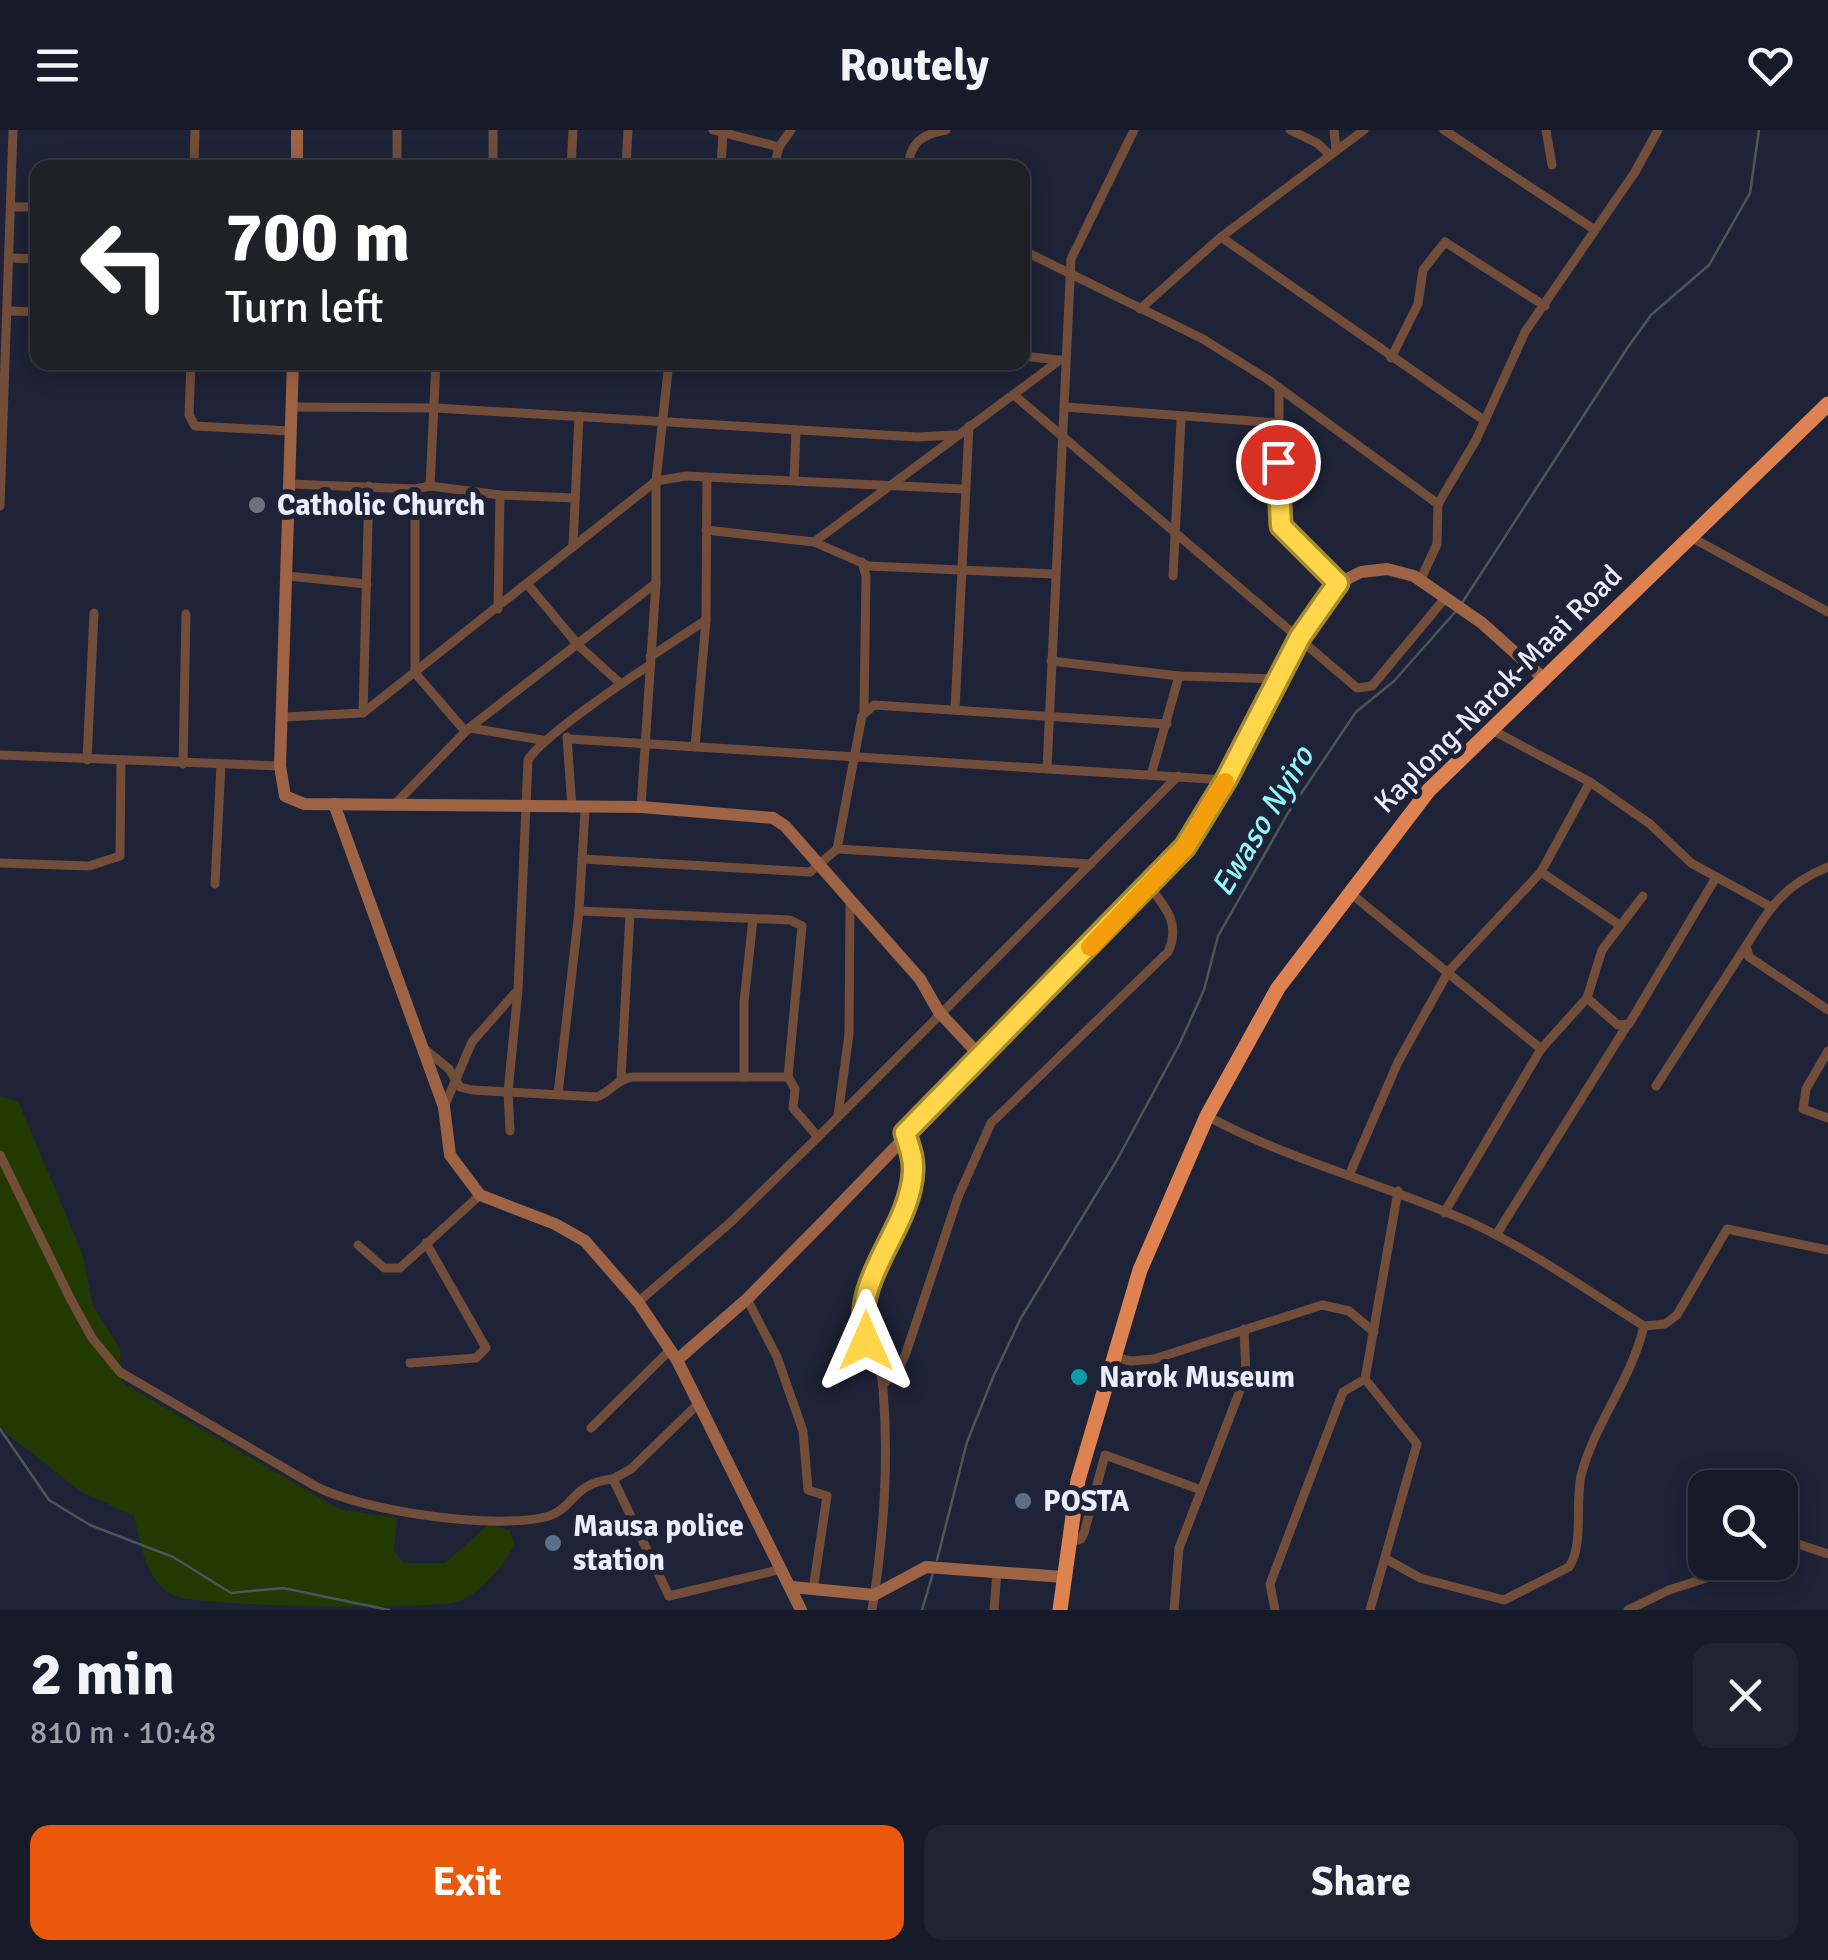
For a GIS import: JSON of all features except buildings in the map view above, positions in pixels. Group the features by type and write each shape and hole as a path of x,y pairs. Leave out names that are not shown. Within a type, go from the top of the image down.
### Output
{"highway":[{"name":"Kaplong-Narok-Maai Road","path":"1060,1610 1078,1480 1111,1356 1156,1227 1207,1116 1278,988 1410,813 1489,729 1828,404"}],"street":[{"path":"0,506 10,258 5,236 11,207 13,130"},
{"path":"194,160 195,130"},
{"path":"297,130 297,160"},
{"path":"396,160 397,130"},
{"path":"493,160 494,130"},
{"path":"571,160 573,130"},
{"path":"626,160 628,130"},
{"path":"776,160 779,147 791,130"},
{"path":"909,160 911,148 919,139 946,130"},
{"path":"1047,769 1065,407 1063,361 1074,250 1134,130"},
{"path":"1290,130 1333,153"},
{"path":"1333,153 1334,130"},
{"path":"1140,309 1221,236 1364,130"},
{"path":"1444,130 1595,230"},
{"path":"1546,130 1552,165"},
{"path":"1420,580 1436,544 1438,504 1485,421 1508,362 1658,130"},
{"path":"720,160 718,131 779,147"},
{"path":"11,207 30,207"},
{"path":"1221,236 1485,421"},
{"path":"1390,358 1418,304 1423,270 1445,242 1545,306"},
{"path":"1030,254 1203,339 1280,388 1438,504"},
{"path":"10,258 30,259"},
{"path":"8,311 30,312"},
{"path":"1030,357 1063,361"},
{"path":"814,542 954,435 1063,361"},
{"path":"191,370 189,415 195,426 290,431"},
{"path":"293,370 280,766 285,796 304,804 641,807 773,818 786,826 850,904 920,979 939,1012 981,1057"},
{"path":"430,486 436,370"},
{"path":"641,807 656,583 656,481 667,370"},
{"path":"1280,388 1278,519 1284,530 1338,583"},
{"path":"1014,395 1364,690 1400,654 1446,597"},
{"path":"291,406 436,408 917,438 954,435"},
{"path":"1065,407 1180,419 1280,423"},
{"path":"573,546 579,416"},
{"path":"1173,576 1180,419"},
{"path":"954,710 969,426"},
{"path":"794,480 796,430"},
{"path":"695,748 706,620 708,478"},
{"path":"284,717 363,713 656,481 794,480 963,489"},
{"path":"290,484 416,489 430,486 500,496 575,498"},
{"path":"363,713 368,486"},
{"path":"416,489 416,673 467,729 542,740 565,736 855,759 1226,780"},
{"path":"498,609 500,496"},
{"path":"706,530 814,542 869,566 1054,574"},
{"path":"1689,536 1828,612"},
{"path":"582,860 802,874 820,866 837,849 864,711 866,576 860,560"},
{"path":"590,1428 674,1355 747,1299 1149,886 1186,844 1226,780 1300,637 1338,583 1374,568 1420,580 1543,678"},
{"path":"288,576 367,584"},
{"path":"395,804 467,729 656,583"},
{"path":"528,585 579,646 622,684"},
{"path":"87,760 94,613"},
{"path":"183,764 186,614"},
{"path":"565,736 622,684 706,620"},
{"path":"1051,661 1179,676 1280,679"},
{"path":"1151,775 1179,676"},
{"path":"864,711 874,705 1167,724"},
{"path":"1489,729 1590,782 1716,879 1770,907"},
{"path":"558,1094 582,860 565,736"},
{"path":"510,1131 508,1092 518,990 528,760 542,740"},
{"path":"0,755 280,766"},
{"path":"0,863 89,866 120,856 121,762"},
{"path":"215,884 222,764"},
{"path":"638,1302 732,1222 1178,776"},
{"path":"1350,1173 1398,1062 1448,972 1541,872 1590,782"},
{"path":"334,804 444,1107 450,1156 480,1195 555,1224 584,1241 638,1302 674,1355 699,1402 800,1610"},
{"path":"837,849 1092,864"},
{"path":"1656,1086 1770,907 1796,880 1828,867"},
{"path":"1541,872 1618,924"},
{"path":"1496,1235 1716,879"},
{"path":"883,1384 898,1371 906,1353 958,1197 990,1123 1168,952 1174,938 1174,922 1149,886"},
{"path":"1349,892 1540,1049"},
{"path":"1444,1214 1540,1049 1587,998 1594,966 1618,924 1644,896"},
{"path":"838,1116 849,1034 850,904"},
{"path":"579,910 797,921 803,928 788,1077 795,1089 793,1108 818,1137"},
{"path":"421,1044 466,1089 597,1096 608,1093 621,1079 630,913"},
{"path":"744,1077 744,1002 753,919"},
{"path":"1746,946 1750,957 1828,1010"},
{"path":"444,1107 454,1089 454,1076 472,1042 518,990"},
{"path":"1587,998 1608,1018 1626,1026"},
{"path":"1828,1051 1806,1089 1802,1109 1828,1118"},
{"path":"621,1079 788,1077"},
{"path":"1207,1116 1251,1140 1350,1173 1496,1235 1644,1326 1665,1324 1676,1315 1727,1229 1828,1250"},
{"path":"873,1603 885,1537 883,1384 866,1341 862,1310 912,1184 913,1158 905,1133"},
{"path":"0,1155 92,1338 120,1372 346,1502 380,1509 528,1522 556,1514 580,1488 613,1479 631,1469 699,1402"},
{"path":"1275,1610 1270,1584 1324,1436 1343,1392 1365,1379 1398,1192"},
{"path":"358,1244 379,1266 400,1268 480,1195"},
{"path":"410,1363 468,1359 483,1356 486,1348 426,1244"},
{"path":"747,1299 777,1358 803,1431 808,1490 828,1496 813,1590"},
{"path":"1111,1356 1131,1362 1154,1359 1322,1304 1349,1311 1374,1332"},
{"path":"1386,1559 1420,1578 1504,1600 1568,1568 1574,1559 1577,1502 1586,1458 1636,1361 1644,1326"},
{"path":"1174,1610 1179,1548 1246,1375 1244,1329"},
{"path":"1365,1379 1418,1444 1370,1610"},
{"path":"1067,1543 1081,1539 1084,1533 1105,1455 1201,1490"},
{"path":"613,1479 669,1596 671,1610"},
{"path":"1798,1544 1828,1554"},
{"path":"792,1587 873,1603 926,1567 1064,1577"},
{"path":"669,1596 782,1569"},
{"path":"994,1610 997,1571"},
{"path":"1628,1610 1700,1580"}],"green space":[{"path":"0,1097 18,1101 82,1253 93,1306 120,1349 121,1382 339,1509 397,1518 394,1551 404,1563 445,1563 488,1525 509,1530 515,1544 490,1578 465,1598 436,1604 264,1605 173,1595 150,1571 134,1516 80,1491 0,1428"}],"waterway":[{"name":"Ewaso Nyiro","path":"1462,603 1651,315 1709,265 1750,193 1759,130"},
{"name":"Ewaso Nyiro","path":"937,1560 967,1442 994,1375 1021,1318 1117,1160 1179,1045 1204,990 1218,936 1288,813 1356,712 1394,681 1457,610"},
{"path":"0,1429 49,1500 90,1525 173,1557 231,1593 283,1588 389,1610"},
{"name":"Ewaso Nyiro","path":"922,1610 933,1573"}],"slow traffic":[{"path":"1090,947 1185,847 1225,782"}],"place":[{"name":"Catholic Church","path":"257,505"},
{"name":"Narok Museum","path":"1079,1377"},
{"name":"POSTA","path":"1023,1501"},
{"name":"Mausa police station","path":"553,1543"}],"route":[{"path":"866,1341 862,1326 866,1292 912,1184 913,1158 905,1133 1185,847 1226,780 1300,637 1338,583 1281,526 1278,462"}]}
